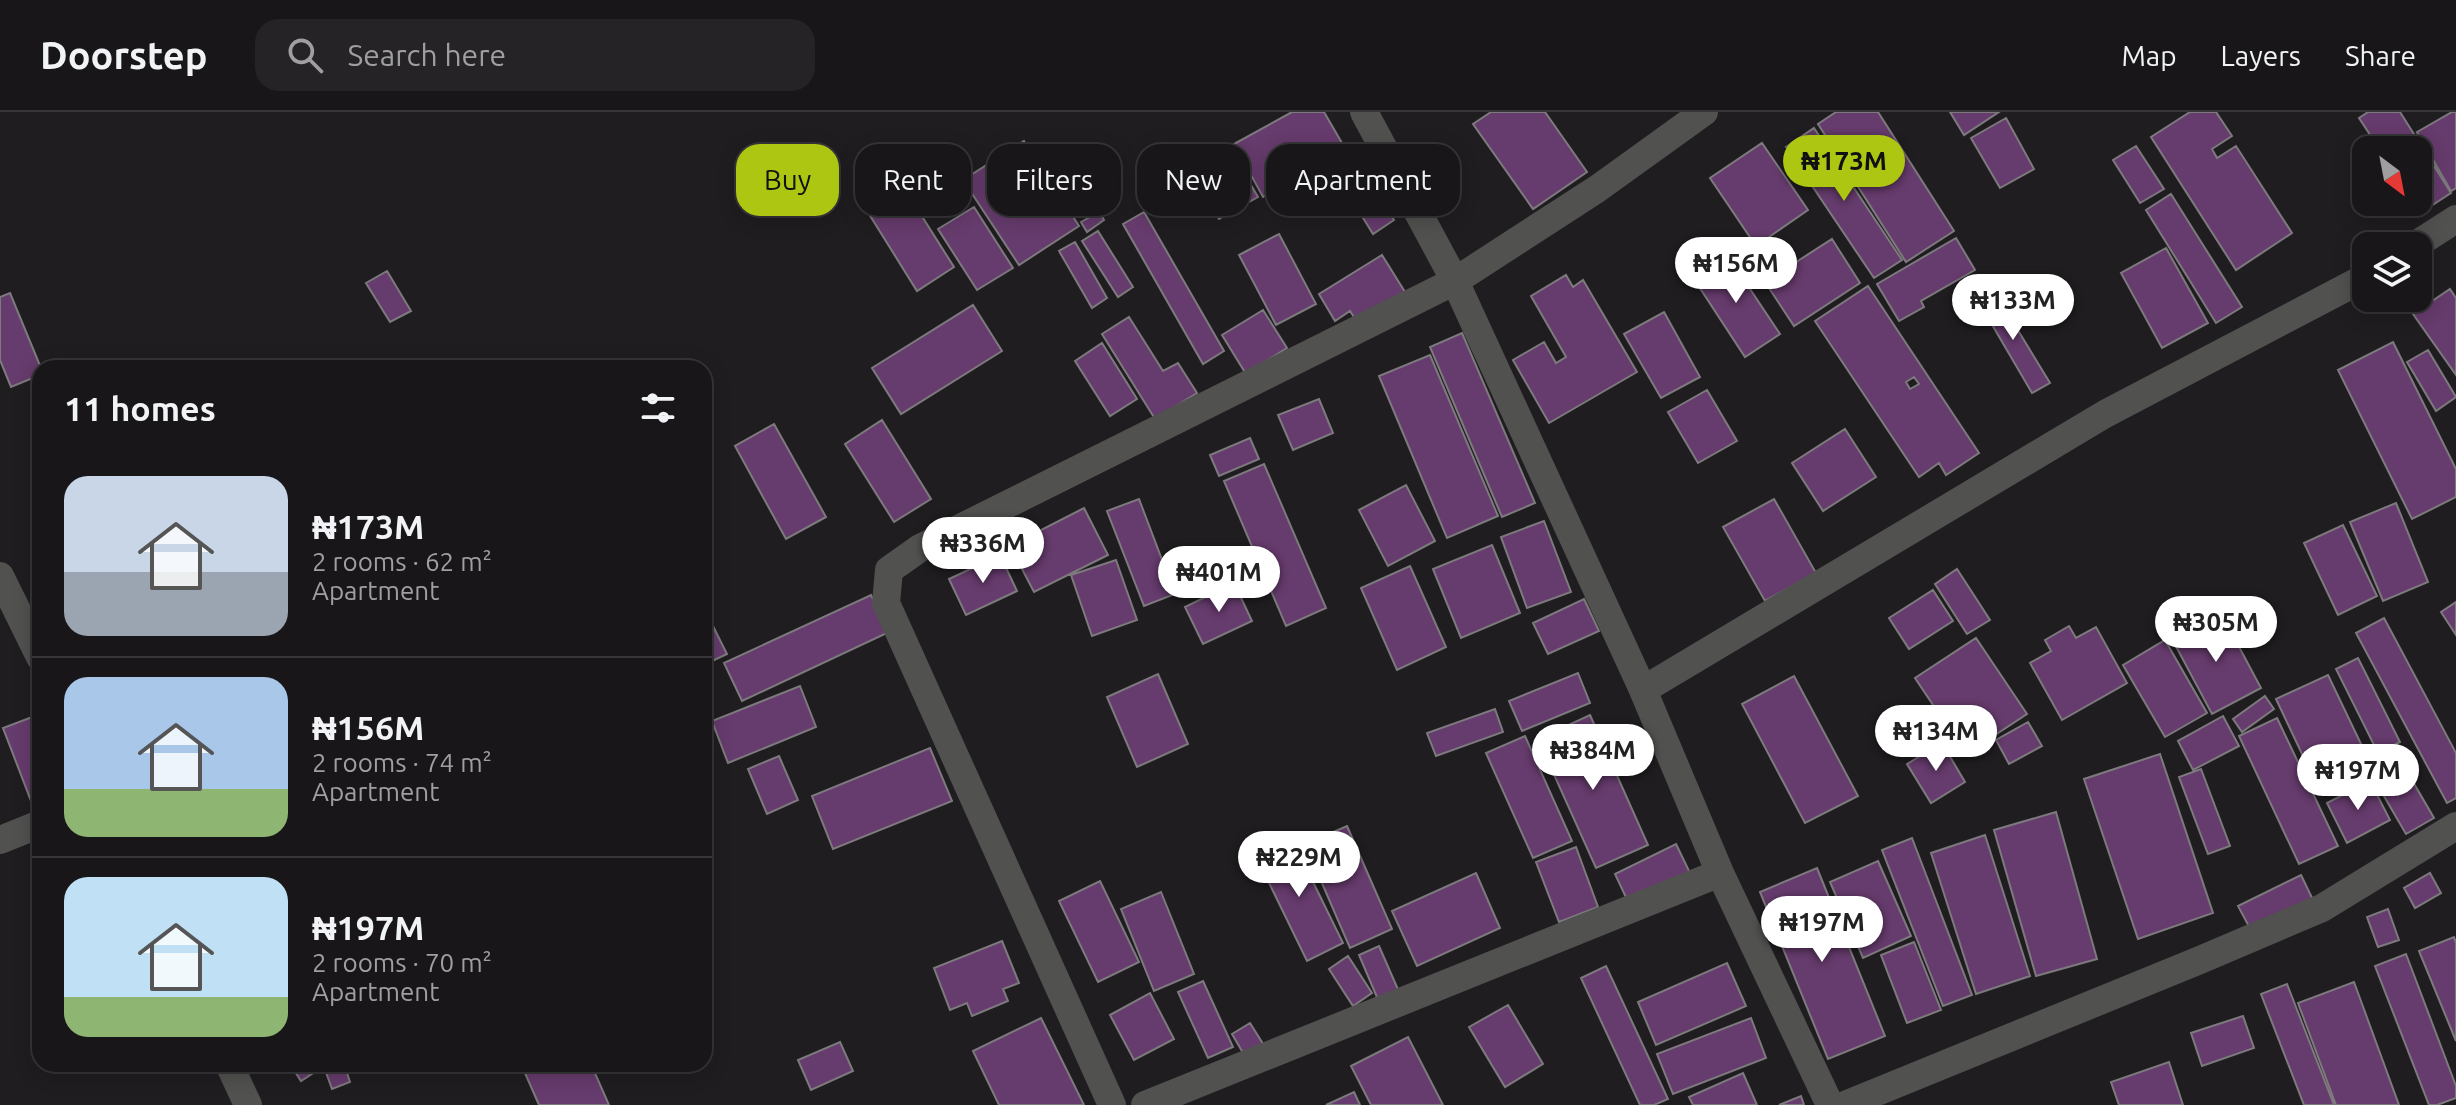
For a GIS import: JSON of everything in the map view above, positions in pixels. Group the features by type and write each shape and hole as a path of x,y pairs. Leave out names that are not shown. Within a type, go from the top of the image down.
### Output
{"street":[{"path":"1364,112 1455,281 1643,690 1720,873 1830,1105"},
{"path":"1112,1105 886,603 889,570 920,548 1455,281 1597,189 1704,112"},
{"path":"2432,234 2456,219"},
{"path":"1643,690 2105,414 2352,284"},
{"path":"0,576 32,641"},
{"path":"1845,1105 2322,908 2456,826"},
{"path":"0,840 32,827"},
{"path":"1145,1105 1720,873"},
{"path":"233,1072 248,1105"}],"building":[{"path":"1292,112 1324,112 1343,144 1266,144 1266,195 1263,197 1250,173 1250,144 1234,144"},
{"path":"1491,112 1545,112 1587,172 1533,209 1473,124"},
{"path":"1836,112 1878,112 1954,231 1906,262 1818,124"},
{"path":"1950,112 1999,112 1964,135"},
{"path":"2190,112 2216,112 2232,136 2212,149 2217,158 2236,146 2292,233 2236,270 2151,137"},
{"path":"2368,112 2400,112 2415,136 2371,136 2359,118"},
{"path":"2456,112 2456,188 2451,191 2432,158 2432,136 2419,136 2417,132"},
{"path":"2006,118 2034,169 2000,188 1971,138"},
{"path":"1814,128 1902,260 1874,278 1786,147"},
{"path":"1762,143 1808,210 1756,246 1710,178"},
{"path":"2136,146 2164,189 2140,203 2113,160"},
{"path":"2432,163 2451,193 2432,205"},
{"path":"987,165 987,216 1073,216 1079,226 1019,265 971,192 971,175"},
{"path":"1250,183 1258,197 1250,202"},
{"path":"2171,194 2242,307 2216,323 2146,210"},
{"path":"974,207 1013,268 977,290 938,229 959,216 971,216"},
{"path":"870,216 922,216 954,267 917,291"},
{"path":"1092,216 1102,216 1104,220 1087,232 1081,222"},
{"path":"1137,216 1146,216 1224,351 1203,364 1123,224"},
{"path":"1362,216 1391,216 1394,220 1373,234"},
{"path":"1098,231 1133,287 1118,297 1082,241"},
{"path":"1279,234 1316,304 1276,325 1239,255"},
{"path":"1956,238 1975,270 1921,301 1924,307 1899,321 1877,284"},
{"path":"1832,239 1860,283 1794,326 1765,282"},
{"path":"1075,242 1107,298 1092,308 1059,251"},
{"path":"2166,248 2208,323 2162,348 2121,273"},
{"path":"1726,253 1780,334 1745,357 1692,276"},
{"path":"1382,255 1405,292 1357,322 1350,311 1335,321 1319,294"},
{"path":"387,271 411,311 390,322 366,283"},
{"path":"1566,275 1573,287 1583,280 1637,372 1549,423 1513,360 1544,342 1556,363 1566,357 1531,296"},
{"path":"1868,286 1979,453 1946,475 1939,463 1919,477 1815,321","holes":["1914,377 1919,384 1910,389 1906,382"]},
{"path":"1993,289 2050,383 2032,393 1977,299"},
{"path":"2450,289 2456,298 2456,375 2413,314 2432,312 2432,301"},
{"path":"10,293 38,360 32,360 32,378 11,387 0,360 0,297"},
{"path":"973,305 1002,351 901,414 872,368"},
{"path":"1263,310 1287,348 1246,374 1222,335"},
{"path":"1664,312 1700,377 1661,398 1624,334"},
{"path":"1129,317 1163,371 1178,363 1197,393 1155,419 1102,334"},
{"path":"1462,333 1535,503 1502,517 1430,347"},
{"path":"2393,342 2456,469 2456,497 2412,519 2338,370"},
{"path":"1102,343 1137,399 1110,416 1075,361"},
{"path":"2428,350 2456,397 2436,411 2407,362"},
{"path":"1430,355 1498,516 1447,538 1379,376"},
{"path":"1707,390 1737,441 1698,463 1668,412"},
{"path":"1319,399 1333,433 1293,450 1278,415"},
{"path":"882,420 931,499 894,522 845,444"},
{"path":"774,424 826,517 786,539 735,446"},
{"path":"1845,429 1876,477 1823,511 1792,463"},
{"path":"1250,438 1259,459 1219,476 1210,455"},
{"path":"1264,464 1326,608 1286,626 1224,481"},
{"path":"1406,485 1435,541 1388,566 1359,510"},
{"path":"1139,499 1175,594 1144,606 1107,511"},
{"path":"1774,499 1816,573 1765,601 1723,527"},
{"path":"2396,503 2428,582 2383,601 2350,522"},
{"path":"1084,508 1108,555 1034,592 1010,546"},
{"path":"1544,521 1571,592 1527,608 1501,537"},
{"path":"2343,525 2377,596 2338,615 2304,543"},
{"path":"1492,545 1520,613 1461,638 1433,569"},
{"path":"1000,555 1017,591 966,615 949,579"},
{"path":"1116,560 1137,620 1092,636 1071,575"},
{"path":"1410,566 1446,647 1397,670 1361,588"},
{"path":"1957,569 1990,620 1967,634 1935,584"},
{"path":"1234,583 1252,621 1203,644 1185,607"},
{"path":"1933,590 1953,621 1909,649 1889,618"},
{"path":"871,595 889,632 742,701 724,663"},
{"path":"1584,599 1599,631 1548,654 1533,623"},
{"path":"2456,602 2456,635 2441,612"},
{"path":"2221,613 2261,688 2212,714 2172,639"},
{"path":"2384,618 2456,753 2456,798 2447,803 2356,633"},
{"path":"712,624 727,654 712,661"},
{"path":"2069,626 2076,638 2096,627 2127,683 2062,720 2030,663 2051,651 2045,640"},
{"path":"1976,638 2027,714 1966,754 1915,678"},
{"path":"2165,640 2207,713 2165,737 2123,665"},
{"path":"2358,658 2400,742 2378,753 2336,669"},
{"path":"1578,673 1590,703 1522,731 1509,701"},
{"path":"1158,674 1188,744 1137,767 1107,697"},
{"path":"2328,675 2373,769 2321,794 2276,699"},
{"path":"1794,676 1858,796 1805,823 1742,704"},
{"path":"800,686 816,727 728,763 712,721"},
{"path":"2265,696 2274,709 2242,732 2233,719"},
{"path":"1495,709 1503,732 1436,756 1427,733"},
{"path":"1590,715 1648,845 1596,868 1538,739"},
{"path":"2223,716 2239,746 2193,770 2178,741"},
{"path":"32,717 31,801 3,728"},
{"path":"2277,718 2338,846 2299,864 2239,736"},
{"path":"2028,722 2042,746 2009,764 1996,740"},
{"path":"1525,736 1572,841 1533,858 1486,753"},
{"path":"1942,743 1965,782 1931,803 1907,764"},
{"path":"930,748 952,801 833,849 812,796"},
{"path":"2160,754 2213,913 2138,939 2084,779"},
{"path":"779,756 798,800 767,814 748,769"},
{"path":"2402,763 2434,818 2406,834 2374,779"},
{"path":"2201,769 2230,846 2208,854 2179,777"},
{"path":"2370,781 2390,820 2347,843 2327,803"},
{"path":"2056,812 2097,959 2036,976 1994,830"},
{"path":"1347,826 1392,929 1350,948 1305,844"},
{"path":"1985,835 2030,976 1976,994 1931,853"},
{"path":"1291,837 1343,943 1307,961 1255,854"},
{"path":"1912,838 1972,995 1943,1006 1882,850"},
{"path":"1676,844 1691,875 1629,904 1615,874"},
{"path":"1576,847 1598,907 1559,922 1536,862"},
{"path":"1878,861 1911,936 1863,958 1830,882"},
{"path":"1817,868 1885,1036 1828,1059 1760,892"},
{"path":"1476,873 1500,928 1417,966 1392,911"},
{"path":"2430,873 2441,893 2415,908 2404,888"},
{"path":"2301,875 2315,904 2253,934 2238,906"},
{"path":"1100,881 1139,962 1098,982 1059,901"},
{"path":"1161,892 1194,974 1154,991 1121,909"},
{"path":"2388,909 2399,940 2378,947 2367,917"},
{"path":"2454,937 2456,943 2456,1041 2419,951"},
{"path":"1002,941 1019,983 1003,989 1008,1001 972,1016 967,1003 950,1010 934,968"},
{"path":"1914,942 1941,1010 1907,1023 1881,955"},
{"path":"1379,946 1400,994 1379,1002 1359,955"},
{"path":"2406,954 2456,1086 2456,1098 2437,1105 2429,1105 2375,966"},
{"path":"1348,956 1372,993 1353,1006 1329,969"},
{"path":"1727,963 1746,1006 1656,1045 1638,1002"},
{"path":"1606,966 1668,1099 1654,1105 1640,1105 1581,978"},
{"path":"1203,981 1233,1047 1208,1058 1178,992"},
{"path":"2354,982 2399,1105 2336,1105 2298,1003"},
{"path":"2287,984 2334,1105 2304,1105 2261,994"},
{"path":"1150,993 1174,1039 1134,1060 1110,1015"},
{"path":"1508,1005 1543,1064 1505,1087 1469,1027"},
{"path":"2243,1016 2254,1048 2202,1066 2191,1033"},
{"path":"1041,1018 1084,1105 999,1105 973,1051"},
{"path":"1751,1018 1766,1058 1673,1094 1657,1054"},
{"path":"1250,1023 1265,1047 1246,1058 1232,1034"},
{"path":"1408,1037 1443,1105 1371,1105 1351,1066"},
{"path":"840,1042 853,1071 811,1090 798,1060"},
{"path":"2169,1062 2183,1105 2119,1105 2111,1082"},
{"path":"295,1072 315,1072 301,1081"},
{"path":"326,1072 347,1072 350,1082 332,1089"},
{"path":"525,1072 595,1072 609,1105 539,1105"},
{"path":"1743,1073 1757,1105 1693,1105 1689,1097"},
{"path":"1354,1092 1360,1105 1326,1105"},
{"path":"1801,1096 1804,1105 1779,1105"}]}
